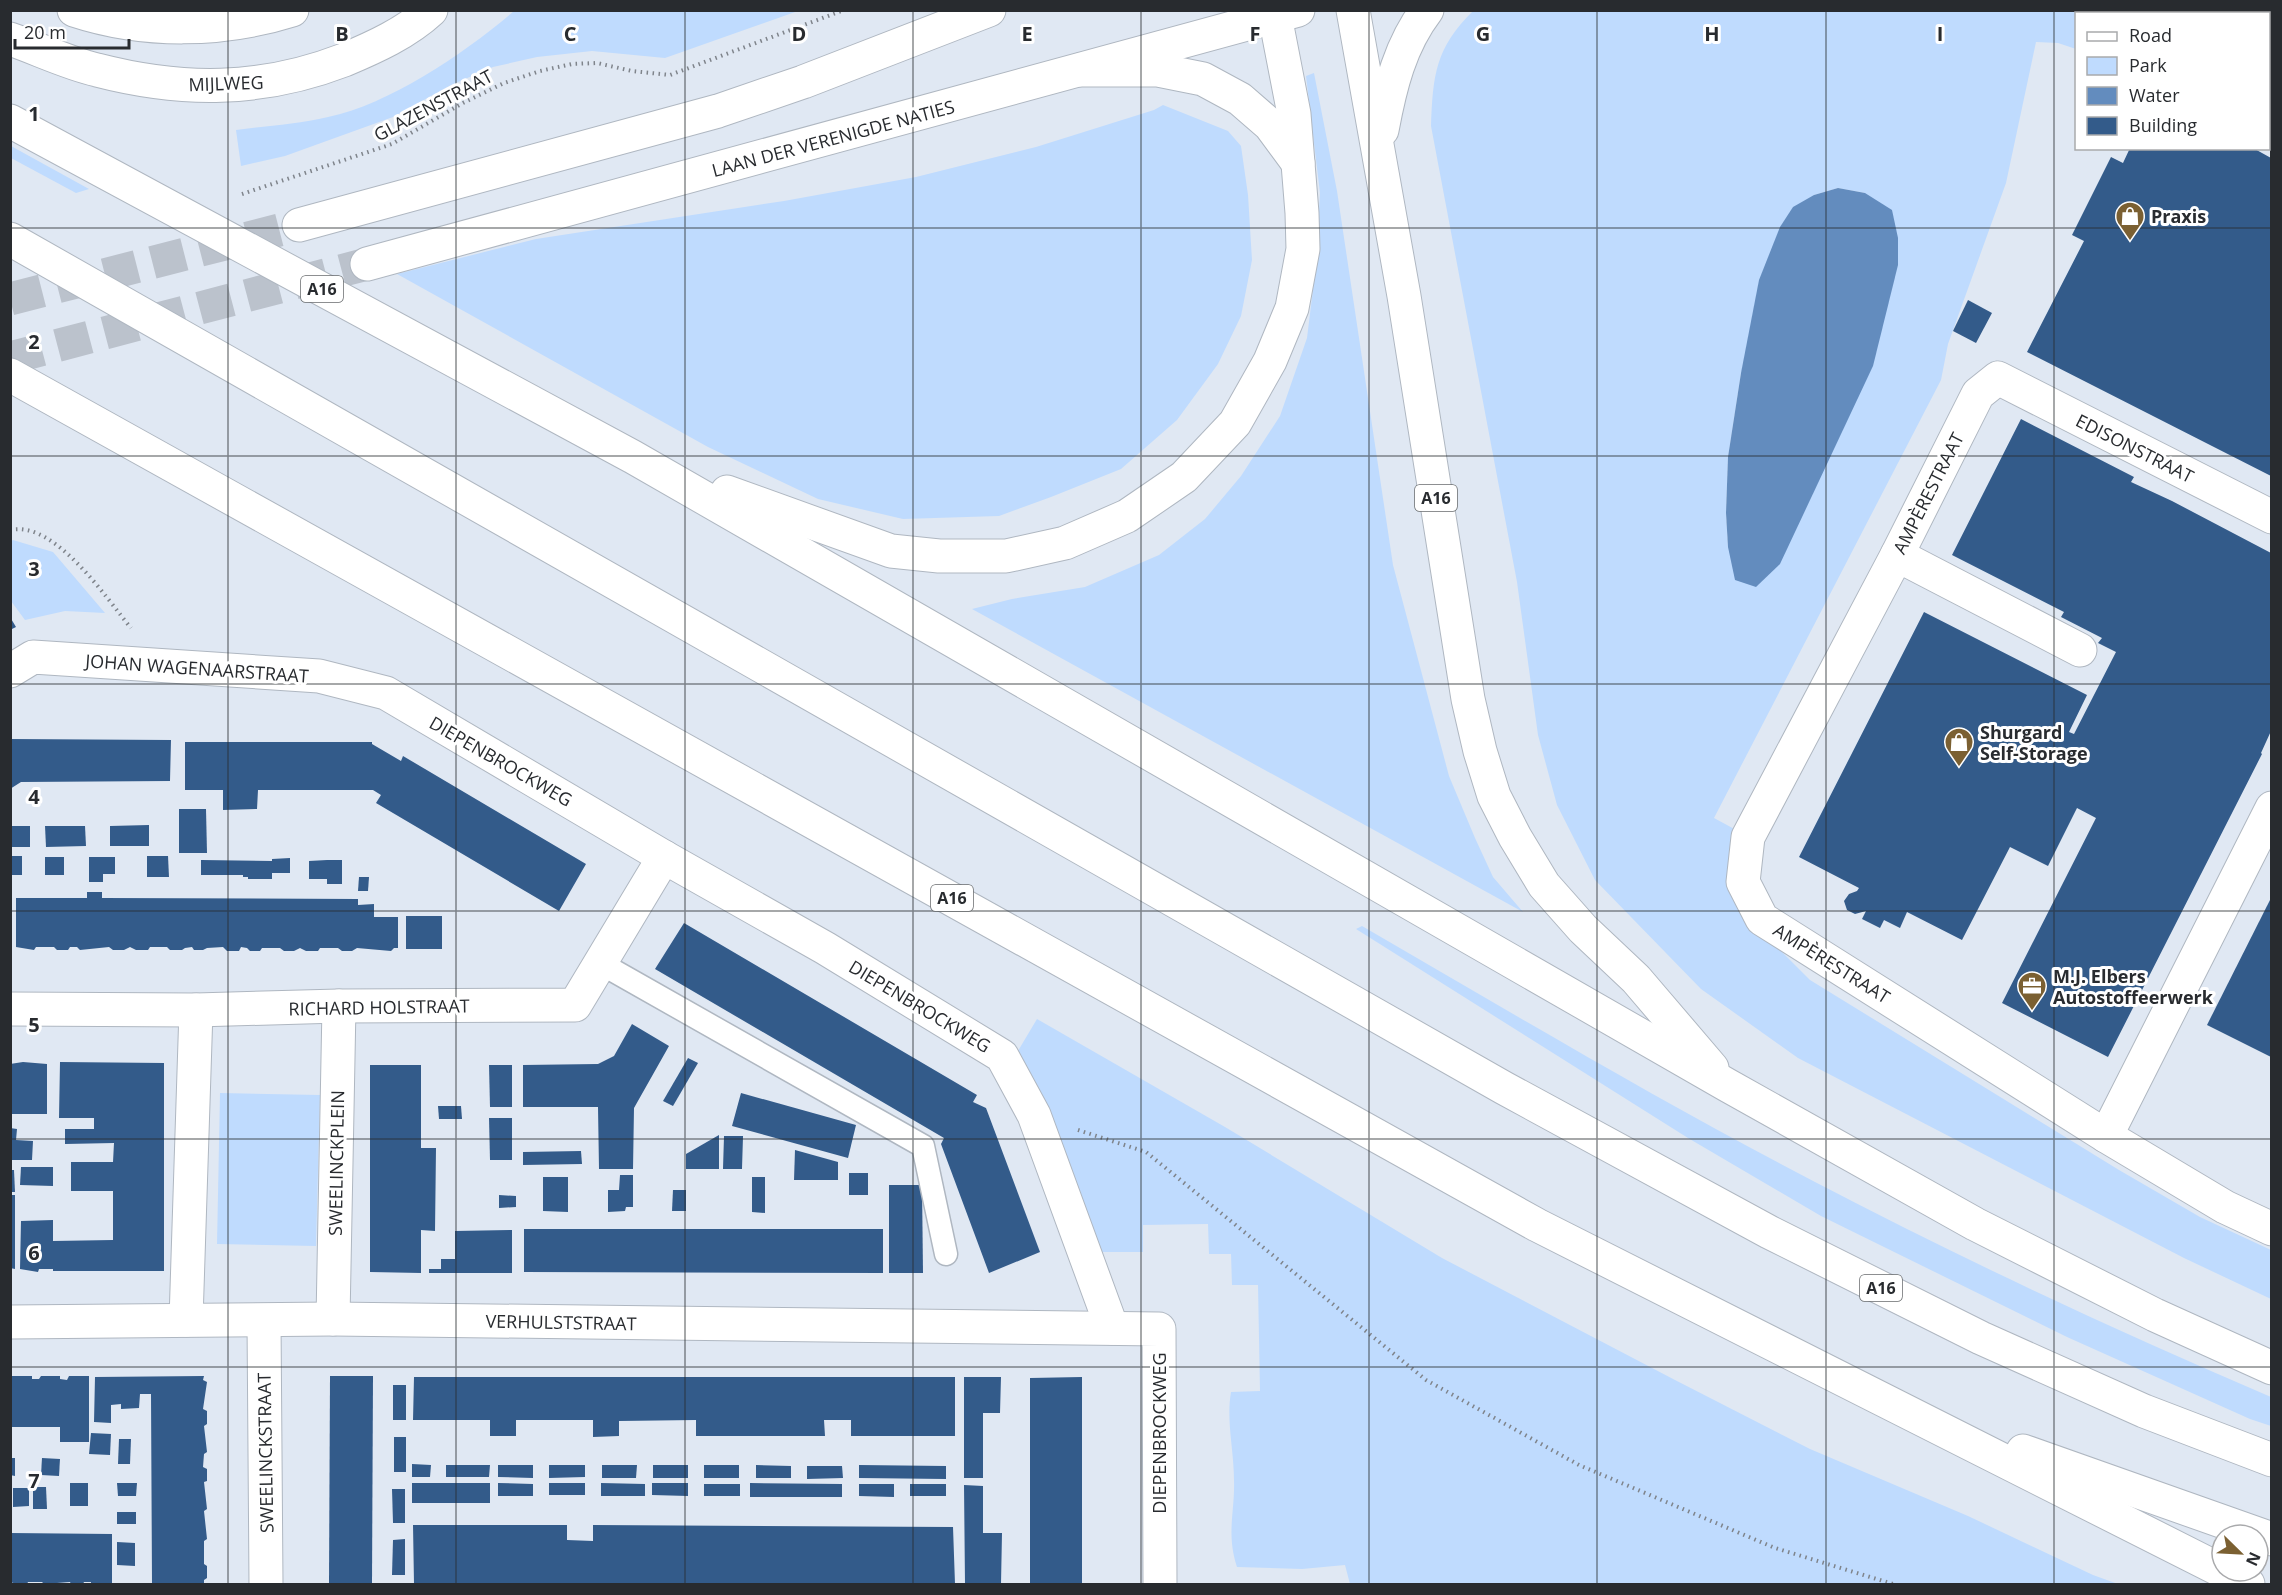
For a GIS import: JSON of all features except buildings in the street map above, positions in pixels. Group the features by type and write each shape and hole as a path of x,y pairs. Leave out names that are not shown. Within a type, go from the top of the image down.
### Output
{"main road":[{"path":"74,10 136,25 184,27 229,24 274,16 292,10"},
{"name":"MIJLWEG","path":"10,39 94,70 178,85 222,87 285,79 339,61 398,34 431,10"},
{"path":"299,225 718,111 803,82 989,10"},
{"name":"A16","path":"1353,10 1379,149 1468,699 1480,751 1494,796 1544,885 1582,929 1636,979 1727,1085"},
{"name":"A16","path":"1379,149 1390,90 1400,59 1416,25 1427,10"},
{"name":"A16","path":"633,457 891,551 939,556 1006,556 1065,543 1127,516 1184,477 1235,423 1270,361 1292,308 1303,249 1299,163 1282,12"},
{"name":"LAAN DER VERENIGDE NATIES","path":"367,264 1080,70 1282,12"},
{"path":"1080,70 1158,70 1203,79 1240,99 1270,125 1299,163"},
{"name":"A16","path":"10,122 633,457 1727,1085 1975,1224 2155,1315 2271,1368"},
{"name":"A16","path":"10,239 1494,1082 1769,1232 1981,1338 2144,1411 2271,1460"},
{"name":"A16","path":"10,375 1537,1225 2248,1584"},
{"name":"EDISONSTRAAT","path":"1998,378 2271,517"},
{"name":"AMPÈRESTRAAT","path":"1998,378 1978,394 1897,555 1748,837 1743,882 1761,919 2106,1136 2225,1207 2271,1229"},
{"path":"1897,555 2080,650"},
{"name":"JOHAN WAGENAARSTRAAT","path":"10,671 33,657 319,676 386,693"},
{"name":"DIEPENBROCKWEG","path":"386,693 664,857 825,948 1002,1056 1034,1115 1112,1328 1159,1329 1160,1584"},
{"path":"2106,1136 2271,808"},
{"name":"RICHARD HOLSTRAAT","path":"10,1009 196,1010 339,1006 575,1005 664,857"},
{"name":"SWEELINCKPLEIN","path":"333,1319 339,1006"},
{"path":"186,1320 196,1010"},
{"name":"VERHULSTSTRAAT","path":"10,1322 333,1319 1112,1328"},
{"name":"SWEELINCKSTRAAT","path":"264,1321 266,1584"},
{"name":"A16","path":"1900,1407 2271,1539"}],"lane":[{"path":"600,963 923,1146 946,1254"}],"path":[{"name":"GLAZENSTRAAT","path":"242,194 392,144 463,103 504,83 540,71 572,64 597,63 632,71 670,75 844,10"},
{"path":"10,530 34,533 49,540 73,557 162,666"},
{"path":"1034,1115 1146,1152 1426,1380 1579,1465 1775,1548 1893,1584"}],"green space":[{"path":"1474,10 2179,10 2184,12 2075,12 2075,49 2058,43 2036,42 2006,183 1948,344 1941,380 1714,818 1738,831 1767,937 1810,980 2119,1170 2200,1217 2271,1250 2271,1299 2184,1258 1798,1058 1701,989 1595,880 1557,805 1538,735 1517,582 1431,126 1435,77 1451,37","holes":["1838,188 1865,193 1728,547 1726,513 1728,457 1741,373 1814,195"]},
{"path":"514,11 798,11 665,58 592,51 537,57 493,67 451,85 393,117 285,156 241,166 236,130 328,117 376,101 401,89 450,59"},
{"path":"2270,57 2272,58 2270,140"},
{"path":"1314,73 1337,191 1393,565 1449,776 1493,877 1523,912 972,609 1012,599 1085,587 1159,555 1205,519 1241,476 1280,416 1307,338 1316,265 1320,193 1306,76"},
{"path":"1163,105 1228,131 1241,146 1248,195 1252,260 1241,316 1218,364 1177,420 1121,469 999,516 903,519 818,499 708,447 397,274 536,239 784,201 916,177 1036,147 1154,110"},
{"path":"10,146 89,189 76,193 11,158"},
{"path":"13,540 53,552 105,613 65,611 25,620 11,601 10,542"},
{"path":"1362,926 1757,1152 2041,1294 2271,1397 2271,1426 2250,1419 2067,1337 1821,1216 1688,1138 1356,929"},
{"path":"1037,1019 1225,1127 1442,1258 1675,1380 1810,1449 1968,1516 2093,1575 2118,1584 1350,1584 1345,1565 1302,1569 1237,1567 1231,1533 1234,1480 1230,1403 1231,1392 1260,1391 1258,1285 1232,1285 1231,1254 1209,1254 1208,1224 1143,1225 1143,1252 1099,1252 1015,1056"},
{"path":"220,1093 320,1095 316,1246 217,1244"}],"water":[{"path":"1838,188 1865,193 1892,210 1898,238 1898,265 1873,366 1780,564 1756,587 1735,580 1728,547 1726,513 1728,457 1759,280 1780,227 1793,207 1814,195"}],"tunnel":[{"path":"10,299 299,225"},
{"path":"10,358 367,264"}],"place":[{"name":"Praxis","path":"2130,242"},
{"name":"Shurgard Self-Storage","path":"1959,768"},
{"name":"M.J. Elbers Autostoffeerwerk","path":"2032,1012"}]}
